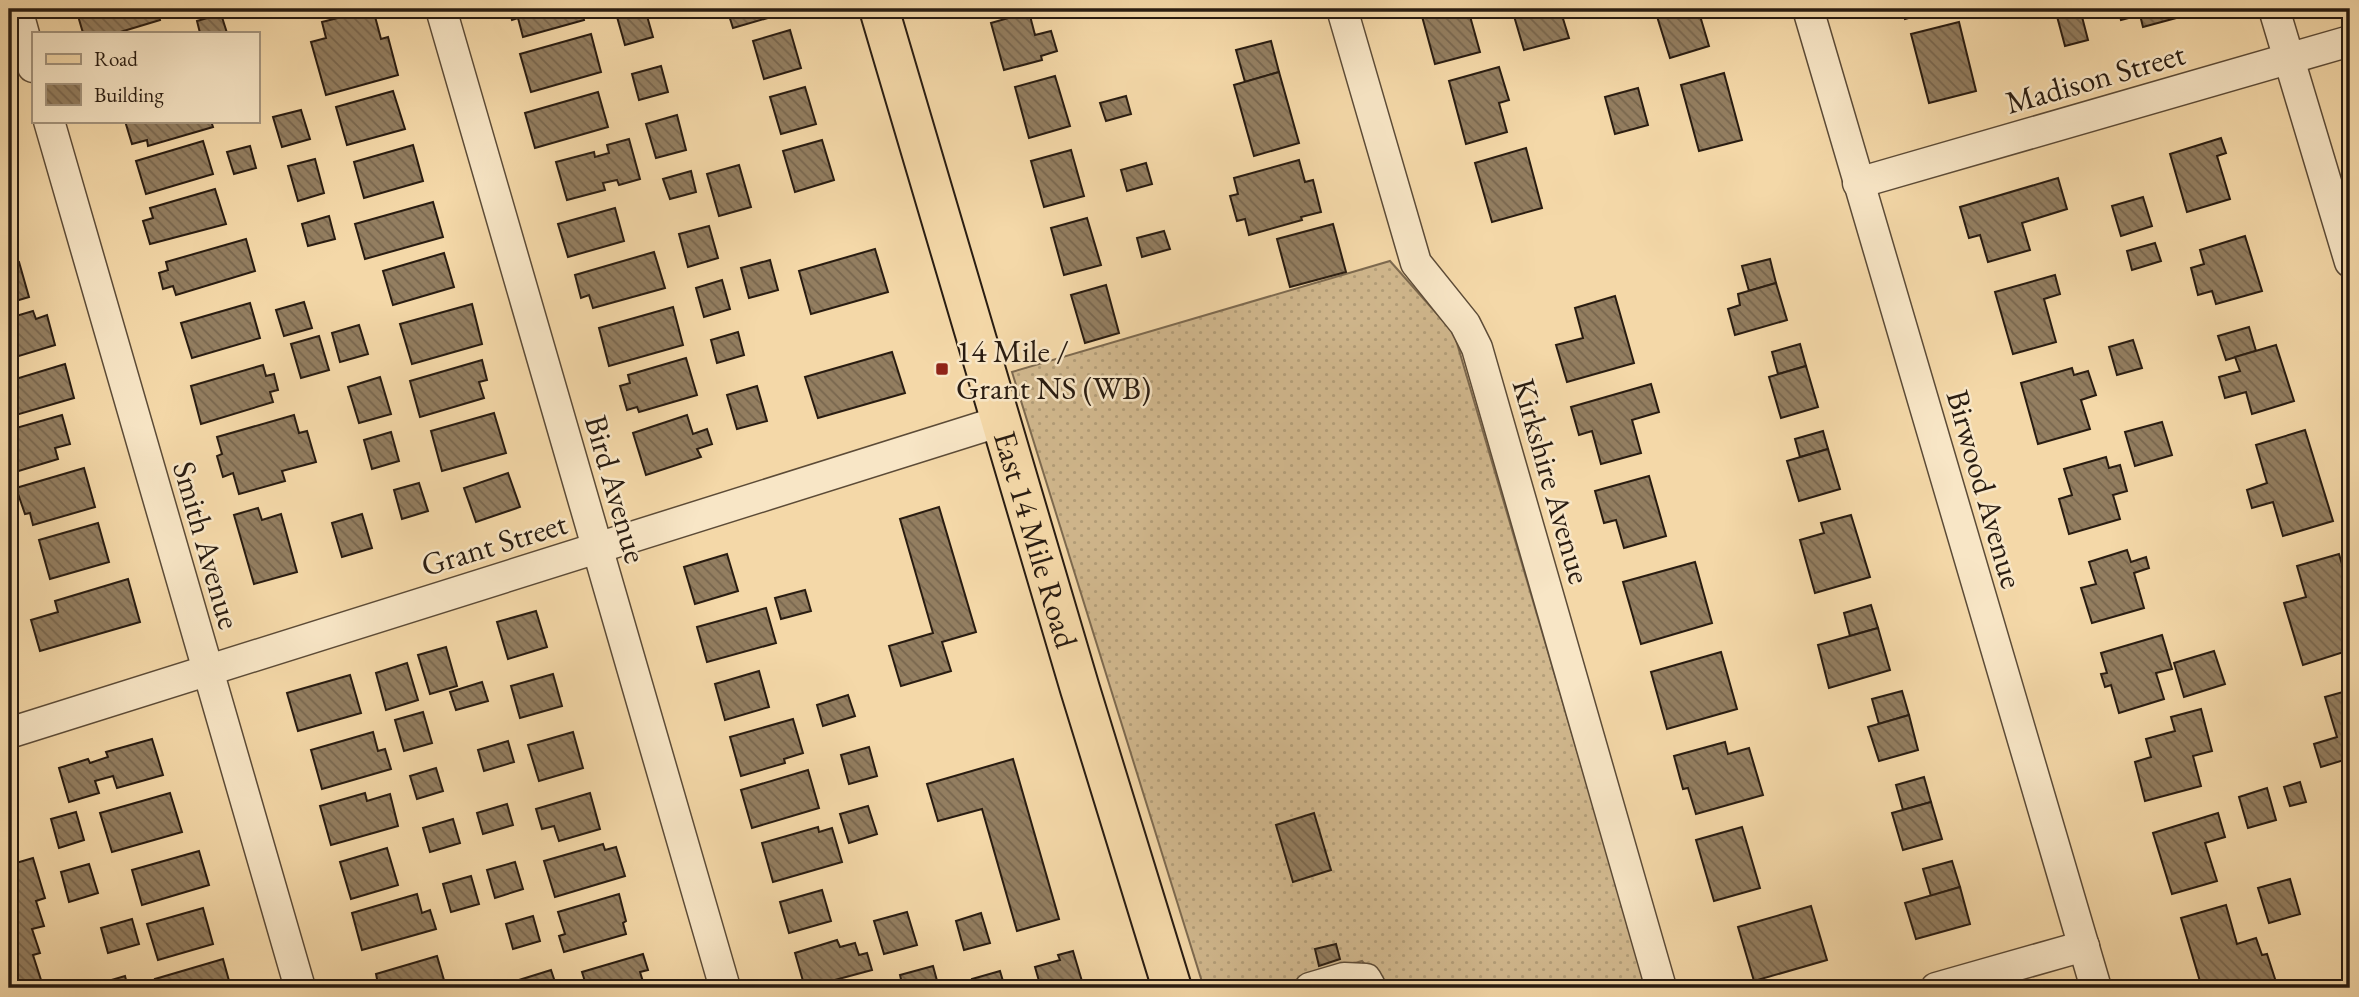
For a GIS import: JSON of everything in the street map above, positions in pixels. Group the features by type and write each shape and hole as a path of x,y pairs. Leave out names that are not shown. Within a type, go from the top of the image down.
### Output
{"main road":[{"name":"East 14 Mile Road","path":"879,9 1000,421 1172,988"}],"street":[{"path":"17,9 32,63"},
{"name":"Bird Avenue","path":"441,9 725,988"},
{"name":"Kirkshire Avenue","path":"1342,9 1416,263 1465,324 1477,348 1661,988"},
{"name":"Birwood Avenue","path":"1808,9 2096,988"},
{"path":"2274,9 2350,262"},
{"name":"Madison Street","path":"1858,183 2350,41"},
{"name":"Smith Avenue","path":"49,122 300,988"},
{"name":"Grant Street","path":"9,733 1000,421"},
{"path":"1936,988 2084,946"},
{"path":"1310,988 1344,978 1366,979 1371,988"}],"shaded area":[{"path":"1390,261 1454,333 1647,988 1385,988 1362,961 1272,988 1210,988 1203,985 1012,372"}],"building":[{"path":"76,9 157,9 160,20 120,32 83,32"},
{"path":"373,9 381,39 388,37 398,75 326,95 311,42 326,38 322,22"},
{"path":"509,9 581,9 584,20 523,37 518,18 512,20"},
{"path":"645,9 653,37 625,45 617,17"},
{"path":"727,9 784,9 785,13 733,28"},
{"path":"1220,9 1248,9 1223,17"},
{"path":"1420,9 1468,9 1480,52 1435,64"},
{"path":"1541,9 1560,9 1569,38 1524,50 1514,16"},
{"path":"1698,9 1709,46 1670,58 1655,10"},
{"path":"1902,9 1940,9 1905,19"},
{"path":"2055,9 2080,9 2088,40 2065,46"},
{"path":"2118,9 2178,9 2180,17 2143,27 2140,15 2121,20"},
{"path":"1029,12 1035,35 1051,31 1057,51 1041,56 1042,60 1004,70 991,23"},
{"path":"221,14 227,32 200,32 197,21"},
{"path":"1959,22 1976,91 1929,103 1911,34"},
{"path":"790,30 801,68 764,79 753,41"},
{"path":"591,34 601,72 531,92 520,54"},
{"path":"1271,41 1279,72 1245,82 1236,50"},
{"path":"661,66 668,92 639,100 632,74"},
{"path":"1499,67 1509,100 1499,103 1507,132 1466,144 1449,81"},
{"path":"1279,72 1299,143 1254,156 1234,85"},
{"path":"1724,73 1742,140 1699,151 1681,85"},
{"path":"1055,76 1070,126 1029,138 1015,87"},
{"path":"805,87 816,124 781,134 770,97"},
{"path":"1638,88 1648,125 1615,134 1605,97"},
{"path":"393,91 405,129 347,145 336,107"},
{"path":"598,92 608,127 535,148 525,113"},
{"path":"1126,96 1131,114 1106,121 1100,103"},
{"path":"301,110 310,139 282,147 273,117"},
{"path":"677,115 686,150 656,158 646,124"},
{"path":"125,122 211,122 213,127 148,146 147,140 132,144"},
{"path":"2221,138 2226,153 2217,156 2230,199 2187,212 2170,154"},
{"path":"629,139 640,179 619,185 617,180 603,183 605,190 567,200 556,162 594,152 595,157 609,153 607,145"},
{"path":"822,140 834,180 795,192 783,151"},
{"path":"203,141 213,174 146,194 136,161"},
{"path":"413,145 423,181 364,198 354,162"},
{"path":"250,146 256,168 234,174 227,152"},
{"path":"1526,148 1542,208 1492,222 1475,163"},
{"path":"1071,150 1084,196 1044,207 1031,161"},
{"path":"315,159 324,193 298,201 288,166"},
{"path":"1299,160 1305,182 1313,180 1321,212 1249,235 1245,219 1237,221 1230,196 1238,194 1234,178"},
{"path":"1146,163 1152,184 1127,191 1121,170"},
{"path":"739,165 751,207 719,216 707,174"},
{"path":"691,171 696,192 670,199 663,179"},
{"path":"2058,178 2067,209 2022,223 2030,250 1988,262 1980,235 1969,238 1960,207"},
{"path":"215,189 226,224 150,244 143,221 153,218 150,208"},
{"path":"2143,197 2152,226 2121,236 2112,206"},
{"path":"433,202 443,237 365,259 355,224"},
{"path":"615,208 624,241 568,257 558,224"},
{"path":"329,216 335,239 308,246 302,224"},
{"path":"1087,218 1101,265 1064,275 1051,228"},
{"path":"1333,224 1346,272 1290,287 1277,239"},
{"path":"709,226 718,258 688,267 679,234"},
{"path":"1164,231 1170,249 1142,257 1137,238"},
{"path":"2245,236 2262,291 2216,304 2212,291 2198,295 2191,268 2204,264 2200,250"},
{"path":"246,239 255,271 176,295 173,286 163,289 159,273 168,270 166,262"},
{"path":"2155,243 2161,261 2132,270 2127,251"},
{"path":"875,249 888,292 811,314 799,271"},
{"path":"654,252 665,288 593,308 589,295 581,298 575,275"},
{"path":"444,253 454,287 393,305 383,271"},
{"path":"1770,259 1776,283 1749,291 1742,266"},
{"path":"770,260 778,290 749,298 741,268"},
{"path":"19,262 29,297 9,303 9,265"},
{"path":"2055,275 2060,294 2044,299 2056,342 2013,354 1995,292"},
{"path":"722,280 730,309 704,317 696,288"},
{"path":"1776,283 1787,320 1735,335 1728,309 1740,305 1738,294"},
{"path":"1106,285 1119,333 1085,343 1071,295"},
{"path":"1615,296 1634,363 1567,382 1556,345 1583,338 1575,308"},
{"path":"304,302 312,328 284,336 276,310"},
{"path":"250,303 260,338 192,358 181,323"},
{"path":"472,304 482,344 412,364 400,324"},
{"path":"673,307 683,345 609,366 599,328"},
{"path":"33,311 36,319 47,315 55,345 9,359 9,318"},
{"path":"359,325 368,354 340,362 332,333"},
{"path":"2249,327 2256,351 2226,360 2218,336"},
{"path":"738,332 744,355 717,363 711,340"},
{"path":"319,336 329,370 301,378 291,344"},
{"path":"2133,340 2142,368 2117,375 2109,347"},
{"path":"1800,344 1806,366 1778,374 1772,352"},
{"path":"2276,345 2294,401 2252,414 2246,392 2225,398 2219,377 2240,371 2235,357"},
{"path":"892,352 905,393 818,418 805,377"},
{"path":"686,358 697,395 639,412 637,407 627,410 620,386 630,383 628,375"},
{"path":"482,360 487,380 479,382 484,398 420,417 410,381"},
{"path":"65,364 74,398 9,417 9,381"},
{"path":"263,365 266,376 274,374 278,390 270,392 273,402 201,424 191,386"},
{"path":"1806,366 1818,407 1781,418 1769,377"},
{"path":"2072,368 2074,375 2088,371 2096,395 2081,400 2090,429 2038,444 2021,383"},
{"path":"380,377 391,414 359,423 348,387"},
{"path":"1651,384 1659,412 1632,420 1641,453 1601,464 1592,431 1579,435 1571,407"},
{"path":"757,386 767,421 737,429 727,395"},
{"path":"494,413 506,453 442,471 431,431"},
{"path":"62,415 70,444 55,448 58,459 12,473 9,461 9,430"},
{"path":"294,415 299,433 307,431 316,462 282,471 285,481 239,494 233,473 223,477 217,456 222,454 217,437"},
{"path":"687,415 693,434 707,429 712,444 697,449 701,457 646,475 633,433"},
{"path":"2162,422 2172,455 2135,466 2125,432"},
{"path":"2305,430 2333,521 2283,536 2273,502 2252,508 2247,490 2267,483 2256,445"},
{"path":"1823,431 1828,449 1800,457 1795,439"},
{"path":"391,432 399,461 372,469 364,440"},
{"path":"1828,449 1840,489 1799,501 1787,461"},
{"path":"2106,457 2109,468 2120,465 2127,491 2113,495 2120,519 2069,534 2059,499 2072,495 2064,469"},
{"path":"84,468 95,507 33,525 30,513 25,514 16,488"},
{"path":"508,473 520,507 476,522 464,488"},
{"path":"1649,476 1666,536 1624,548 1616,520 1604,523 1595,491"},
{"path":"419,483 428,511 402,519 394,490"},
{"path":"939,507 976,632 942,642 951,671 901,686 889,646 933,633 900,519"},
{"path":"258,508 262,520 281,514 297,572 254,584 234,515"},
{"path":"362,514 372,548 342,557 332,523"},
{"path":"1851,515 1870,577 1815,593 1800,540 1824,533 1821,523"},
{"path":"98,523 109,562 50,579 39,540"},
{"path":"2127,550 2131,562 2146,557 2149,568 2134,573 2144,608 2092,623 2081,588 2096,584 2089,562"},
{"path":"727,554 738,591 695,604 684,567"},
{"path":"2339,554 2350,592 2350,650 2303,665 2284,603 2306,597 2297,566"},
{"path":"1695,562 1712,623 1641,644 1623,582"},
{"path":"128,579 140,622 40,651 31,620 58,612 55,601"},
{"path":"805,590 811,611 781,619 775,598"},
{"path":"1871,605 1878,628 1850,636 1844,613"},
{"path":"766,608 776,643 707,662 697,627"},
{"path":"536,611 547,647 508,659 497,622"},
{"path":"1878,628 1890,670 1829,688 1818,645"},
{"path":"2162,635 2172,669 2156,673 2164,699 2119,713 2111,685 2105,687 2101,674 2107,673 2101,653"},
{"path":"446,647 457,686 430,694 418,655"},
{"path":"2214,651 2225,684 2184,697 2174,663"},
{"path":"1721,652 1737,709 1667,729 1651,672"},
{"path":"407,663 418,700 386,710 376,673"},
{"path":"759,671 769,707 725,720 715,684"},
{"path":"553,674 562,706 520,718 511,686"},
{"path":"350,675 361,713 298,731 287,693"},
{"path":"482,682 488,701 456,710 450,692"},
{"path":"2350,690 2350,780 2344,760 2321,767 2314,744 2337,737 2325,697"},
{"path":"1902,691 1909,715 1879,724 1872,699"},
{"path":"848,695 855,716 823,726 817,705"},
{"path":"2201,709 2212,751 2193,756 2201,786 2145,801 2135,762 2151,757 2146,739 2175,731 2171,717"},
{"path":"423,712 432,743 404,751 395,720"},
{"path":"1909,715 1918,750 1879,761 1868,727"},
{"path":"793,719 803,753 784,759 785,763 741,776 730,737"},
{"path":"373,732 378,751 385,749 391,769 322,789 311,750"},
{"path":"573,732 583,768 539,781 528,745"},
{"path":"152,739 163,775 117,788 113,776 95,781 99,793 69,802 59,768 88,759 90,763 108,757 106,752"},
{"path":"508,741 514,762 484,771 478,750"},
{"path":"1725,742 1728,754 1749,748 1763,795 1696,814 1688,788 1683,789 1674,756"},
{"path":"869,747 877,776 849,784 841,755"},
{"path":"1013,759 1059,919 1017,931 982,809 938,821 927,784"},
{"path":"436,768 443,791 417,799 410,776"},
{"path":"808,770 819,808 752,828 741,790"},
{"path":"1924,777 1931,802 1903,810 1896,785"},
{"path":"2300,782 2306,802 2290,806 2284,787"},
{"path":"2267,788 2276,820 2248,828 2239,797"},
{"path":"170,793 182,832 112,852 100,813"},
{"path":"365,793 367,801 390,794 398,826 331,845 320,806"},
{"path":"590,793 600,829 559,841 554,826 542,829 536,809"},
{"path":"1931,802 1942,839 1903,850 1892,813"},
{"path":"507,804 513,825 483,834 477,813"},
{"path":"868,806 877,834 849,843 840,814"},
{"path":"76,812 84,840 59,848 51,819"},
{"path":"1314,813 1331,870 1293,882 1276,825"},
{"path":"2218,813 2225,837 2205,843 2217,881 2172,894 2153,833"},
{"path":"453,819 460,843 430,852 423,828"},
{"path":"818,827 819,832 832,828 842,862 773,882 762,843"},
{"path":"1742,827 1760,888 1714,901 1696,840"},
{"path":"603,844 605,850 616,847 625,876 555,897 544,861"},
{"path":"387,848 398,885 351,899 340,862"},
{"path":"199,851 209,885 142,905 132,870"},
{"path":"33,858 45,898 36,901 44,926 32,929 40,953 33,955 41,980 36,981 38,988 9,988 9,865"},
{"path":"1952,861 1960,887 1931,896 1923,869"},
{"path":"515,862 523,889 495,898 487,870"},
{"path":"89,864 98,893 69,902 61,872"},
{"path":"471,876 479,904 451,912 443,884"},
{"path":"2290,879 2300,914 2269,923 2258,888"},
{"path":"1960,887 1970,924 1916,939 1905,903"},
{"path":"822,890 831,921 789,933 780,902"},
{"path":"417,894 422,913 430,910 436,929 362,950 352,913"},
{"path":"619,894 626,921 623,923 626,934 564,952 559,936 565,934 558,912"},
{"path":"2226,905 2237,944 2256,938 2262,955 2267,954 2276,982 2256,988 2202,988 2181,918"},
{"path":"1811,906 1827,960 1754,981 1738,927"},
{"path":"203,908 213,944 158,960 147,924"},
{"path":"907,912 917,945 884,954 874,921"},
{"path":"981,913 990,943 964,950 956,921"},
{"path":"533,916 540,941 513,949 506,924"},
{"path":"132,919 139,944 108,953 101,928"},
{"path":"837,940 840,947 855,943 859,955 867,953 872,970 805,988 795,953"},
{"path":"1336,944 1340,959 1319,966 1315,949"},
{"path":"1073,951 1084,988 1041,988 1035,967 1060,960 1058,955"},
{"path":"643,954 648,970 640,972 645,988 587,988 582,972"},
{"path":"437,956 446,987 374,988 373,985 378,984 376,974"},
{"path":"223,959 231,988 158,988 155,979"},
{"path":"933,966 939,988 903,988 900,975"},
{"path":"551,970 557,988 521,988 519,980"},
{"path":"1000,971 1005,988 974,988 972,979"},
{"path":"125,976 128,988 99,988 98,984"}],"place":[{"name":"14 Mile / Grant NS (WB)","path":"942,369"}]}
